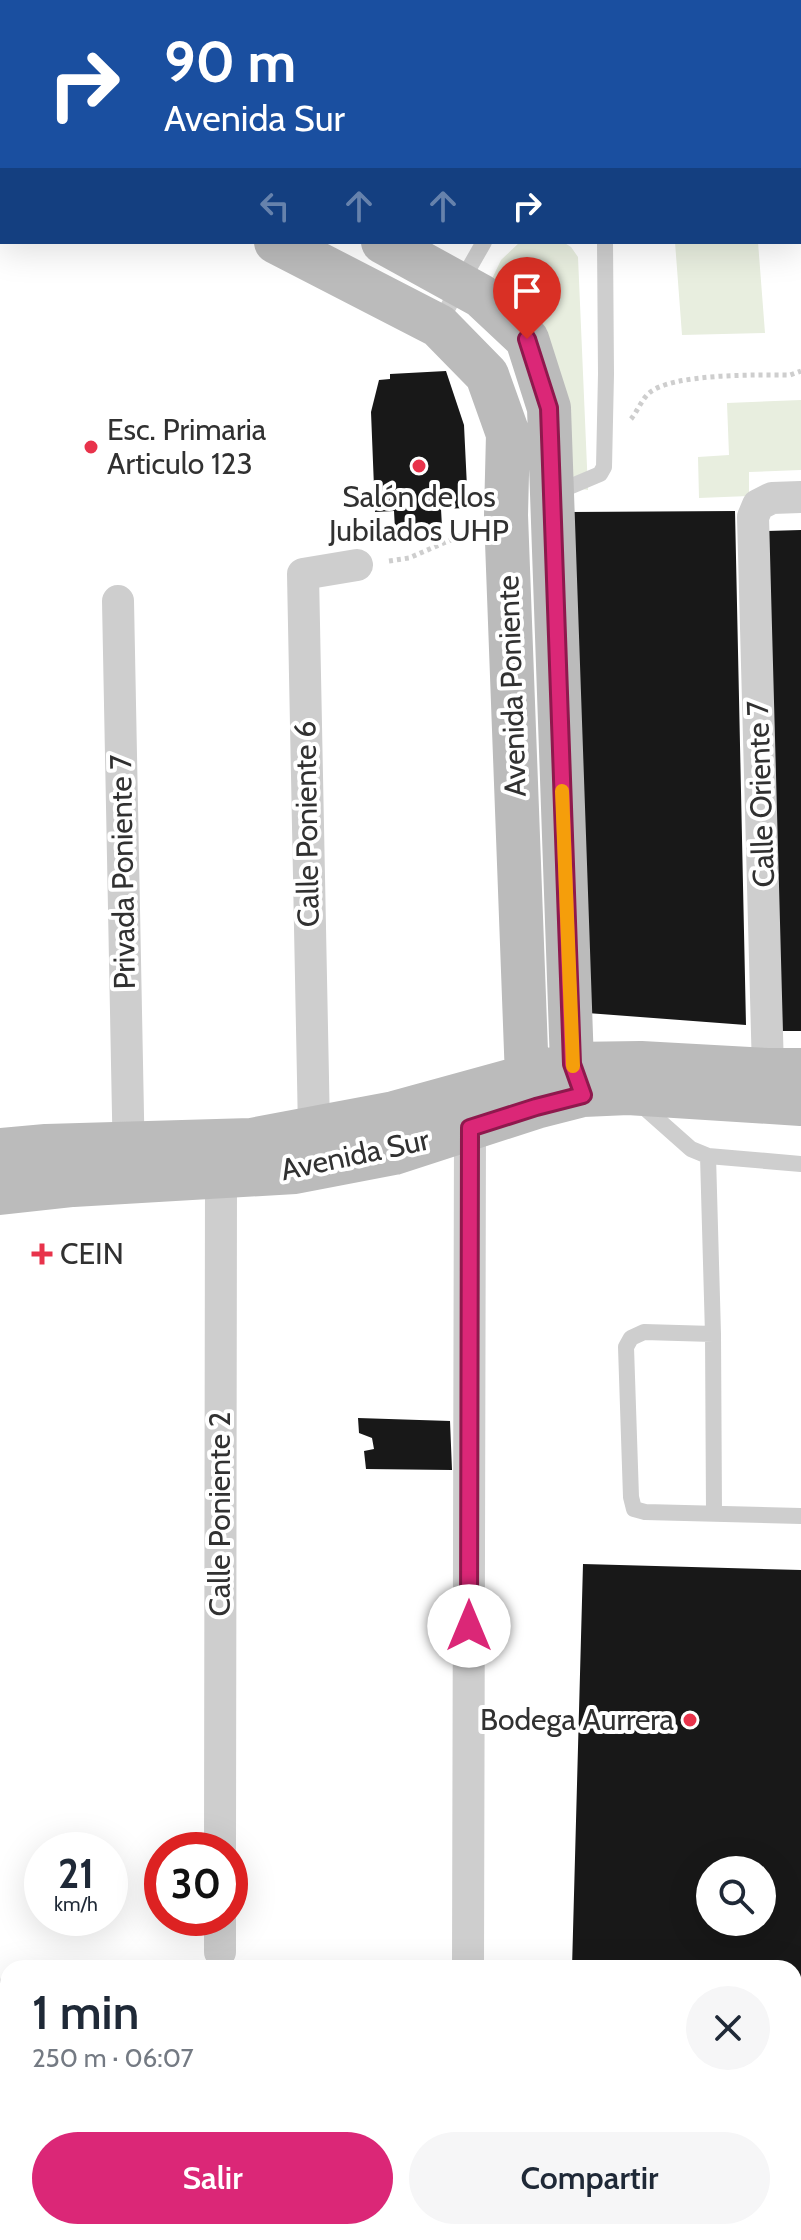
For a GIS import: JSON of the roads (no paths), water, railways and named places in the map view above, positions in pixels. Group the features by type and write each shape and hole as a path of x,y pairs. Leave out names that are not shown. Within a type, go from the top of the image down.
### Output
{"street":[{"name":"Avenida Poniente","path":"280,244 439,326 487,375 508,434 529,504 577,1080"},
{"name":"Avenida Poniente","path":"387,244 481,296 527,339 549,408 529,504 532,1092"},
{"name":"Calle Oriente 7","path":"785,1070 753,517 758,505 772,498 801,497"},
{"name":"Calle Poniente 6","path":"314,1129 303,574 357,565"},
{"name":"Privada Poniente 7","path":"118,601 129,1162"},
{"name":"Avenida Sur","path":"0,1193 73,1185 129,1162 394,1113 532,1092 641,1063 785,1070"},
{"name":"Avenida Sur","path":"577,1080 628,1093 801,1104"},
{"name":"Avenida Sur","path":"0,1150 46,1146 221,1178 309,1170 394,1153 470,1128 532,1092"},
{"path":"468,1960 470,1128"},
{"name":"Calle Poniente 2","path":"220,1832 221,1178"},
{"path":"220,1936 220,1952"}],"lane":[{"path":"439,326 483,244"},
{"path":"529,504 600,474 604,467 605,244"},
{"path":"628,1093 691,1149 708,1156 801,1164"},
{"path":"708,1156 714,1513"},
{"path":"713,1334 644,1332 631,1338 626,1347 631,1497 634,1509 645,1512 801,1516"}],"place":[{"name":"Esc. Primaria Articulo 123","path":"91,447"},
{"name":"Salón de los Jubilados UHP","path":"419,466"},
{"name":"CEIN","path":"42,1254"},
{"name":"Bodega Aurrera","path":"690,1720"}]}
